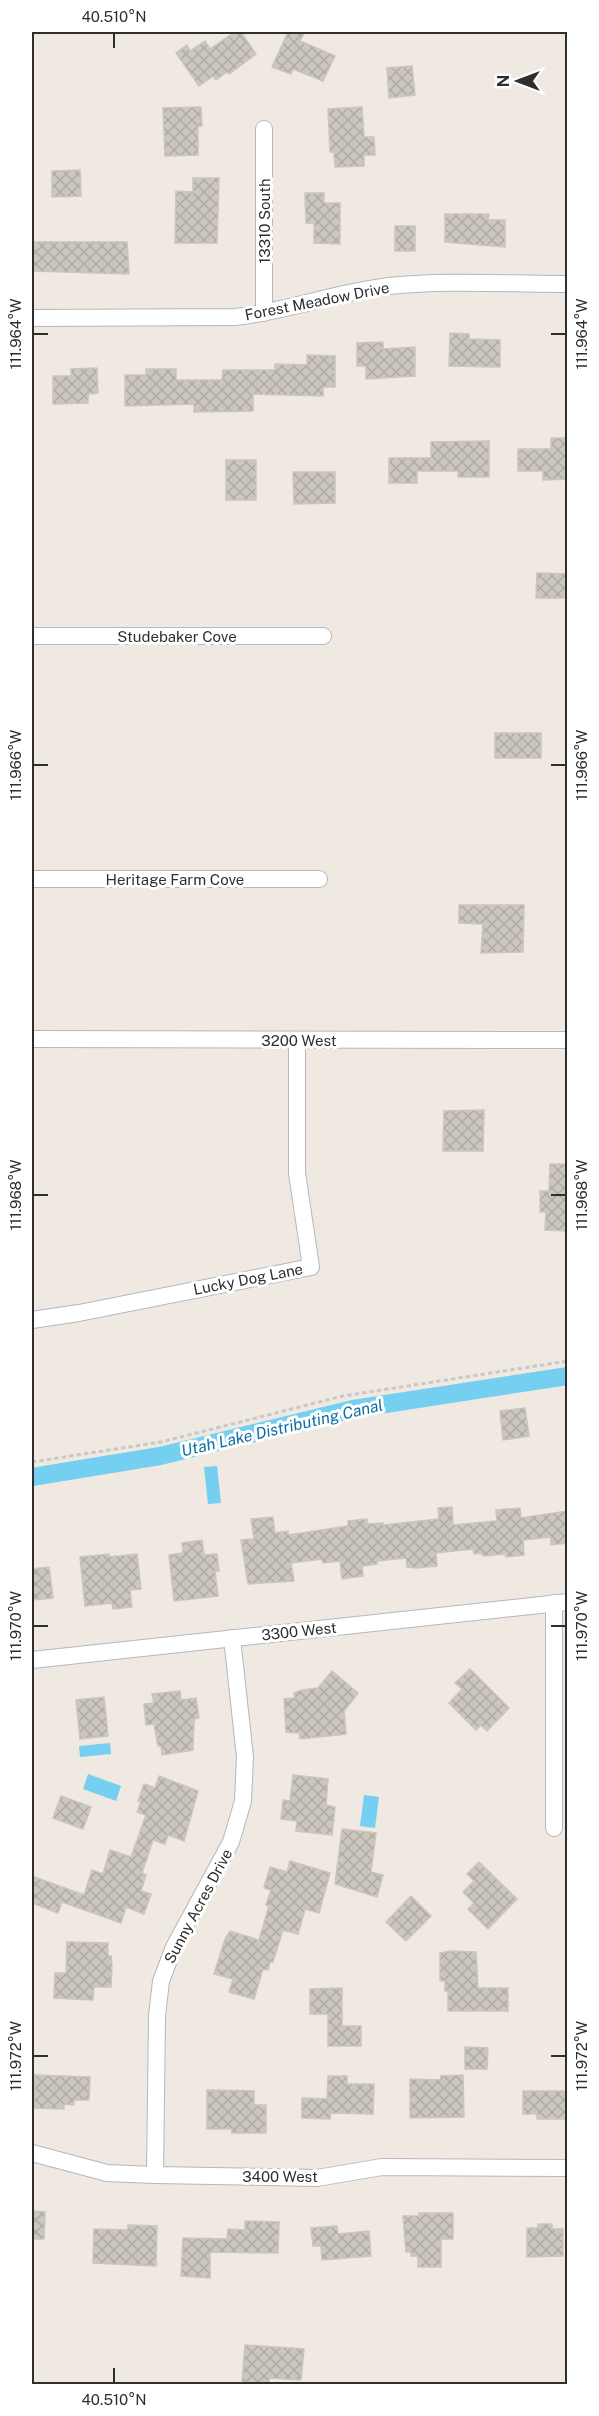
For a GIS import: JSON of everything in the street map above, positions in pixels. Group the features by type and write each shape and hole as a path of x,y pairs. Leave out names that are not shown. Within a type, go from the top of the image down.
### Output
{"street":[{"name":"13310 South","path":"264,129 264,313"},
{"name":"Forest Meadow Drive","path":"32,318 206,318 264,313 355,291 391,286 567,284"},
{"name":"Studebaker Cove","path":"32,636 323,636"},
{"name":"Heritage Farm Cove","path":"32,879 319,879"},
{"name":"3200 West","path":"32,1039 567,1040"},
{"name":"Lucky Dog Lane","path":"32,1320 79,1313 311,1267 297,1173 297,1040"},
{"name":"3300 West","path":"32,1660 561,1602"},
{"path":"554,1828 561,1602"},
{"name":"Sunny Acres Drive","path":"155,2175 157,2016 160,1981 174,1947 231,1842 243,1801 245,1757 232,1638"},
{"name":"3400 West","path":"32,2153 107,2173 155,2175 317,2178 382,2167 567,2168"}],"path":[{"path":"32,1462 161,1442 343,1396 567,1361"}],"water":[{"path":"217,1466 221,1503 208,1504 204,1467"},
{"path":"110,1743 111,1754 80,1757 79,1746"},
{"path":"88,1774 121,1786 116,1801 83,1789"},
{"path":"364,1795 379,1797 375,1828 360,1826"}],"building":[{"path":"235,32 241,32 256,54 229,74 227,72 216,80 213,76 199,86 176,53 187,45 190,51 205,41 210,49"},
{"path":"288,32 305,32 300,41 335,56 323,81 293,69 291,74 272,67"},
{"path":"412,66 415,95 389,98 387,68"},
{"path":"201,107 202,126 198,126 198,155 165,156 163,108"},
{"path":"362,107 364,137 374,137 375,155 364,155 364,166 335,167 334,152 330,152 328,109"},
{"path":"80,170 81,196 52,197 52,171"},
{"path":"193,178 219,178 217,243 175,243 176,191 193,192"},
{"path":"305,193 324,193 324,203 340,203 340,244 314,243 314,223 306,223"},
{"path":"445,214 489,214 488,220 505,220 505,247 445,242"},
{"path":"395,226 415,226 415,251 395,251"},
{"path":"32,242 127,242 129,274 32,271"},
{"path":"450,333 469,334 469,339 500,340 500,367 449,366"},
{"path":"383,342 383,349 415,347 415,376 366,379 366,366 357,366 357,343"},
{"path":"307,355 335,356 335,387 323,387 323,396 253,394 253,411 194,412 194,404 125,406 125,375 146,375 146,369 176,369 176,380 222,380 223,370 275,370 275,364 307,365"},
{"path":"97,368 98,393 88,394 88,403 53,404 53,376 71,376 71,369"},
{"path":"551,438 567,438 567,479 543,480 543,471 518,471 518,449 551,449"},
{"path":"489,441 489,477 458,477 458,471 417,471 417,483 389,483 389,458 431,458 431,442"},
{"path":"226,460 256,460 256,500 226,500"},
{"path":"293,472 335,472 335,503 294,504"},
{"path":"537,573 567,574 567,598 536,598"},
{"path":"495,733 541,733 541,758 495,758"},
{"path":"459,905 524,905 523,952 481,953 483,924 459,923"},
{"path":"484,1110 483,1151 443,1151 444,1111"},
{"path":"550,1164 567,1164 567,1231 545,1230 546,1212 540,1212 540,1191 549,1191"},
{"path":"525,1408 529,1436 503,1440 500,1411"},
{"path":"452,1507 453,1525 497,1521 496,1510 520,1508 521,1518 567,1511 567,1543 551,1545 551,1537 523,1540 524,1555 506,1557 505,1554 483,1556 481,1553 474,1554 473,1549 436,1553 437,1566 417,1568 407,1567 406,1558 377,1561 377,1564 362,1566 363,1576 342,1579 340,1561 323,1563 322,1559 291,1563 294,1581 248,1584 241,1540 254,1539 251,1519 273,1517 275,1533 288,1531 288,1535 348,1526 348,1521 367,1519 367,1524 383,1523 383,1525 439,1519 438,1508"},
{"path":"202,1540 204,1555 217,1554 219,1571 215,1571 218,1596 174,1601 169,1555 183,1553 182,1543"},
{"path":"109,1554 109,1557 137,1554 141,1589 130,1590 132,1607 113,1609 112,1603 85,1606 80,1557"},
{"path":"49,1567 53,1598 32,1600 32,1569"},
{"path":"470,1669 509,1708 487,1731 481,1725 476,1730 449,1703 462,1689 455,1683"},
{"path":"332,1671 358,1693 344,1711 346,1734 300,1739 299,1733 286,1732 284,1699 295,1698 294,1693 302,1690 318,1688"},
{"path":"180,1691 181,1700 196,1698 199,1718 194,1719 193,1750 162,1755 154,1724 146,1725 144,1704 154,1703 152,1694"},
{"path":"104,1697 108,1736 80,1739 76,1700"},
{"path":"293,1775 328,1779 326,1805 335,1807 332,1835 296,1831 297,1821 281,1819 283,1800 290,1801"},
{"path":"159,1776 198,1791 184,1841 168,1835 165,1844 153,1840 142,1873 146,1875 141,1891 151,1894 144,1914 126,1907 121,1923 62,1902 58,1913 32,1903 32,1876 84,1895 92,1870 103,1874 110,1850 131,1857 146,1815 137,1812 141,1802 138,1801 144,1784 155,1788"},
{"path":"61,1796 91,1807 83,1829 53,1818"},
{"path":"342,1829 376,1833 371,1872 383,1875 377,1897 335,1884"},
{"path":"290,1861 330,1873 319,1913 305,1909 298,1934 283,1930 273,1962 270,1962 268,1970 263,1969 254,1999 229,1992 233,1979 214,1974 225,1939 230,1931 259,1940 269,1906 266,1905 271,1890 264,1888 270,1867 287,1872"},
{"path":"479,1862 517,1899 488,1929 468,1909 474,1903 463,1892 474,1881 467,1874"},
{"path":"411,1896 431,1916 406,1941 386,1922"},
{"path":"67,1942 108,1943 108,1956 111,1956 112,1965 111,1987 94,1987 93,2000 54,1998 55,1973 66,1973"},
{"path":"476,1952 478,1988 508,1988 508,2011 448,2011 448,1991 445,1991 445,1981 440,1981 440,1953"},
{"path":"342,1988 342,2026 361,2026 361,2046 328,2046 328,2014 310,2014 310,1989"},
{"path":"465,2047 488,2048 487,2069 465,2069"},
{"path":"35,2075 90,2077 89,2100 74,2100 74,2105 64,2104 64,2109 34,2108"},
{"path":"463,2075 464,2117 410,2118 410,2079 440,2080 441,2076"},
{"path":"328,2076 347,2076 347,2084 374,2084 373,2114 331,2113 330,2119 302,2118 302,2098 327,2099"},
{"path":"207,2090 254,2091 254,2105 266,2105 266,2133 232,2133 232,2129 207,2129"},
{"path":"523,2091 567,2091 567,2119 537,2119 537,2114 523,2114"},
{"path":"32,2211 45,2212 44,2239 32,2239"},
{"path":"419,2213 453,2213 453,2239 441,2239 441,2267 418,2267 418,2256 411,2256 411,2252 406,2252 403,2216 419,2216"},
{"path":"245,2221 279,2222 278,2253 210,2252 210,2278 181,2276 183,2238 227,2239 228,2229 245,2230"},
{"path":"538,2224 552,2224 552,2229 563,2229 563,2256 527,2257 527,2228 538,2228"},
{"path":"128,2225 157,2226 156,2266 93,2263 94,2229 128,2230"},
{"path":"337,2226 338,2234 369,2231 371,2256 322,2260 321,2246 313,2246 311,2228"},
{"path":"245,2345 304,2349 301,2380 269,2378 269,2385 242,2382"}],"waterway":[{"name":"Utah Lake Distributing Canal","path":"32,1477 160,1456 353,1409 568,1376"}]}
